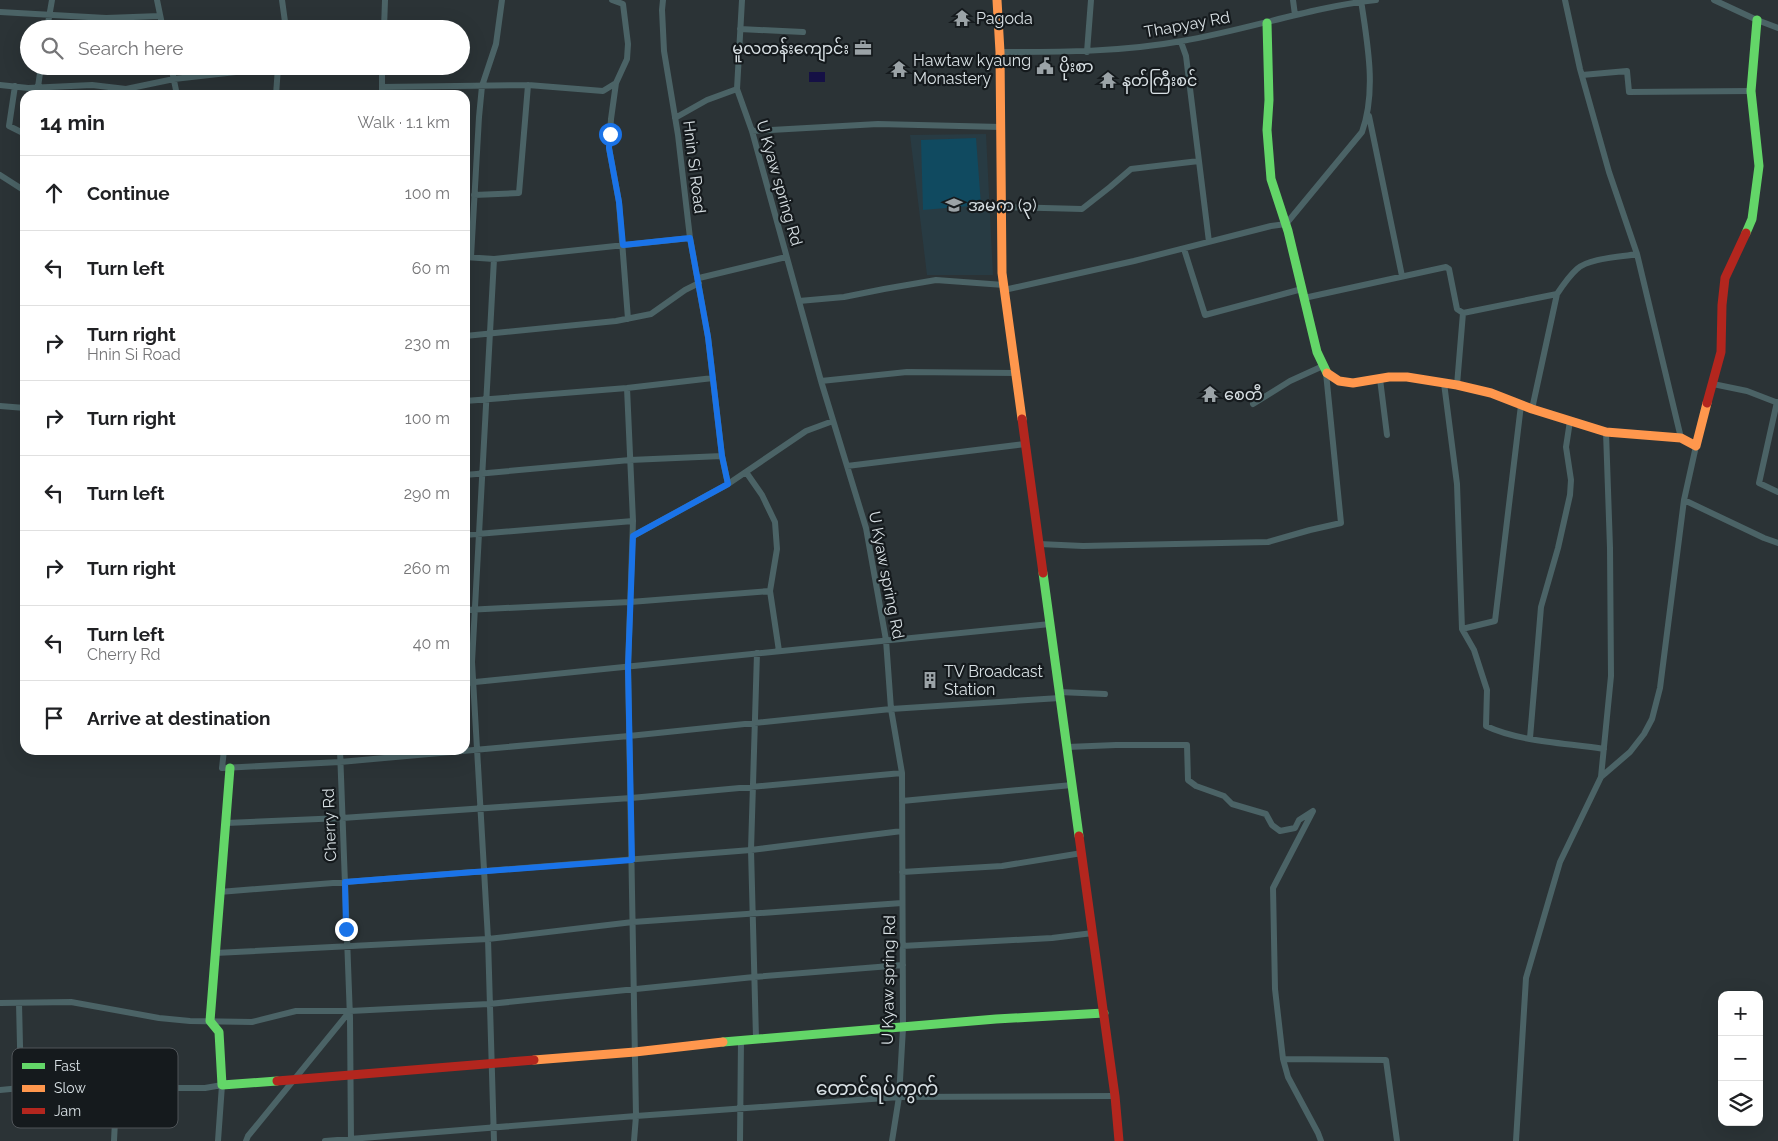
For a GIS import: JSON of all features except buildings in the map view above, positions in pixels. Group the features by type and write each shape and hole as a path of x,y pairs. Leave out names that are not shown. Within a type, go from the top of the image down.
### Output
{"main road":[{"path":"997,0 1000,52 1002,273 1120,1141"},
{"path":"1266,23 1269,100 1267,130 1271,179 1286,224 1317,352 1324,369 1338,381 1353,383 1407,377 1457,385 1491,393 1532,409 1606,432 1680,438 1696,446 1722,352 1722,305 1726,278 1752,219 1754,210 1759,166 1752,91 1757,20"},
{"path":"230,768 210,1021 220,1032 222,1085 635,1052 756,1038 903,1028 996,1019 1104,1013"}],"street":[{"path":"48,20 52,0"},
{"path":"157,0 161,20"},
{"path":"282,0 285,20"},
{"path":"384,20 385,0"},
{"path":"470,236 478,117 482,86 496,44 502,0"},
{"path":"612,0 623,4 628,44 627,59 616,83 609,148 619,202 628,318"},
{"name":"Hnin Si Road","path":"663,0 664,51 675,118 690,238 699,280 722,456 728,484"},
{"name":"U Kyaw spring Rd","path":"742,0 737,89 752,131 821,381 866,528 886,640 891,709 902,773 903,1028 899,1097 892,1141"},
{"path":"1086,52 1091,0"},
{"path":"1293,0 1295,15"},
{"name":"Thapyay Rd","path":"1000,52 1086,52 1181,42 1295,15 1362,1 1376,0"},
{"path":"1565,0 1582,75 1609,172 1637,254 1680,438"},
{"path":"1714,0 1778,28"},
{"path":"799,301 844,297 936,280 1004,287 1125,263 1271,226 1286,224 1362,132 1368,114 1370,89 1362,1"},
{"path":"0,12 106,18 160,16"},
{"path":"740,29 803,32"},
{"path":"1181,42 1186,56 1209,242"},
{"path":"1582,75 1627,71 1629,92 1752,91"},
{"path":"38,87 40,75"},
{"path":"173,75 176,90"},
{"path":"124,90 174,79 209,75"},
{"path":"276,90 277,75"},
{"path":"382,75 382,87 528,85 602,92 616,83"},
{"path":"0,85 38,87 92,85 112,90"},
{"path":"474,195 519,193 528,85"},
{"path":"15,86 8,126 20,132"},
{"path":"675,118 707,100 737,89"},
{"path":"1368,114 1402,276"},
{"path":"752,131 878,124 1001,127"},
{"path":"1002,207 1082,209 1131,169 1199,161"},
{"path":"0,175 20,188"},
{"path":"470,257 494,259 690,238"},
{"path":"1184,248 1205,315 1303,293 1446,267 1449,269 1457,309 1462,313 1557,294"},
{"path":"1532,409 1557,294 1578,268 1593,261 1637,254"},
{"path":"470,336 651,314 699,280 786,257"},
{"path":"494,259 472,662 488,939 494,1141"},
{"path":"1457,385 1462,313"},
{"path":"1039,544 1083,546 1268,542 1342,523 1324,369 1290,381 1253,404"},
{"path":"821,381 907,372 1016,373"},
{"path":"470,401 627,388 713,378"},
{"path":"1380,379 1387,435"},
{"path":"1444,383 1457,484 1462,629 1474,650 1486,690 1486,726 1530,738 1604,748"},
{"path":"1712,384 1747,391 1778,402 1759,483 1778,492"},
{"path":"627,388 633,521 628,667 636,1116 634,1141"},
{"path":"1462,629 1495,621 1520,404"},
{"path":"0,406 20,408"},
{"path":"633,536 728,484 806,431 833,421"},
{"path":"1530,738 1541,607 1558,548 1570,495 1571,480 1566,447 1570,421"},
{"path":"1516,1141 1526,978 1560,862 1601,777 1611,676 1610,548 1606,432"},
{"path":"847,466 1025,444"},
{"path":"1601,777 1630,752 1644,734 1652,719 1660,688 1684,500 1696,446"},
{"path":"470,475 630,460 722,456"},
{"path":"746,472 762,495 775,522 777,549 770,591 779,651"},
{"path":"1684,500 1764,538 1778,542"},
{"path":"470,535 633,521"},
{"path":"470,610 630,602 770,591"},
{"path":"470,683 1050,624"},
{"path":"756,1038 751,850 757,654"},
{"path":"470,751 891,709 1060,695 1105,694"},
{"path":"1067,747 1187,745 1188,780 1196,786 1224,796 1232,804 1266,814 1272,825 1280,831 1295,828 1299,820 1313,811 1273,888 1275,989 1283,1059 1288,1078 1321,1141"},
{"path":"223,755 222,768 340,762 420,755"},
{"name":"Cherry Rd","path":"340,755 350,1015 351,1140"},
{"path":"226,823 342,818 631,798 902,773"},
{"path":"902,802 1072,785"},
{"path":"219,892 751,850 902,831"},
{"path":"902,872 1002,866 1082,853"},
{"path":"215,953 488,939 633,922 753,912 902,903"},
{"path":"902,946 1052,938 1093,933"},
{"path":"0,1003 71,1002 159,1018 252,1022 296,1011 350,1015 490,1004 754,977 903,965"},
{"path":"19,1003 20,1048"},
{"path":"242,1141 247,1138 294,1079 350,1015"},
{"path":"740,1141 741,1040"},
{"path":"1283,1059 1386,1060 1397,1141"},
{"path":"178,1088 205,1088 222,1085 218,1141"},
{"path":"325,1141 899,1097 1115,1096"},
{"path":"114,1128 114,1141"}],"shaded area":[{"path":"809,72 825,72 825,82 809,82"},
{"name":"အမက (၃)","path":"986,134 993,275 927,275 910,135"},
{"path":"976,138 981,205 923,210 921,140"}],"traffic: fast":[{"path":"1746,233 1752,219 1759,166 1751,91 1757,20"},
{"path":"1267,23 1269,100 1267,130 1271,179 1288,231 1317,352 1327,373"},
{"path":"1043,573 1079,836"},
{"path":"230,768 210,1021 219,1032 222,1085 277,1081"},
{"path":"723,1042 996,1019 1104,1013"}],"traffic: slow":[{"path":"997,0 1000,52 1002,273 1022,419"},
{"path":"1327,373 1339,381 1353,383 1389,377 1407,377 1457,385 1491,393 1532,409 1606,432 1681,438 1696,446 1707,403"},
{"path":"534,1060 635,1052 723,1042"}],"traffic: jam":[{"path":"1707,403 1721,352 1722,305 1725,278 1746,233"},
{"path":"1022,419 1043,573"},
{"path":"1079,836 1115,1096 1119,1141"},
{"path":"277,1081 534,1060"}],"place":[{"name":"Pagoda","path":"962,18"},
{"name":"မူလတန်းကျောင်း","path":"863,48"},
{"name":"ပိုးစာ","path":"1045,66"},
{"name":"Hawtaw kyaung Monastery","path":"899,69"},
{"name":"နတ်ကြီးစင်","path":"1108,80"},
{"name":"အမက (၃)","path":"954,205"},
{"name":"စေတီ","path":"1210,394"},
{"name":"TV Broadcast Station","path":"930,680"}],"district":[{"name":"တောင်ရပ်ကွက်","path":"877,1088"}],"route":[{"path":"346,929 345,882 632,860 628,667 633,536 728,484 722,456 708,337 690,238 623,245 619,202 609,148 610,134"}]}
